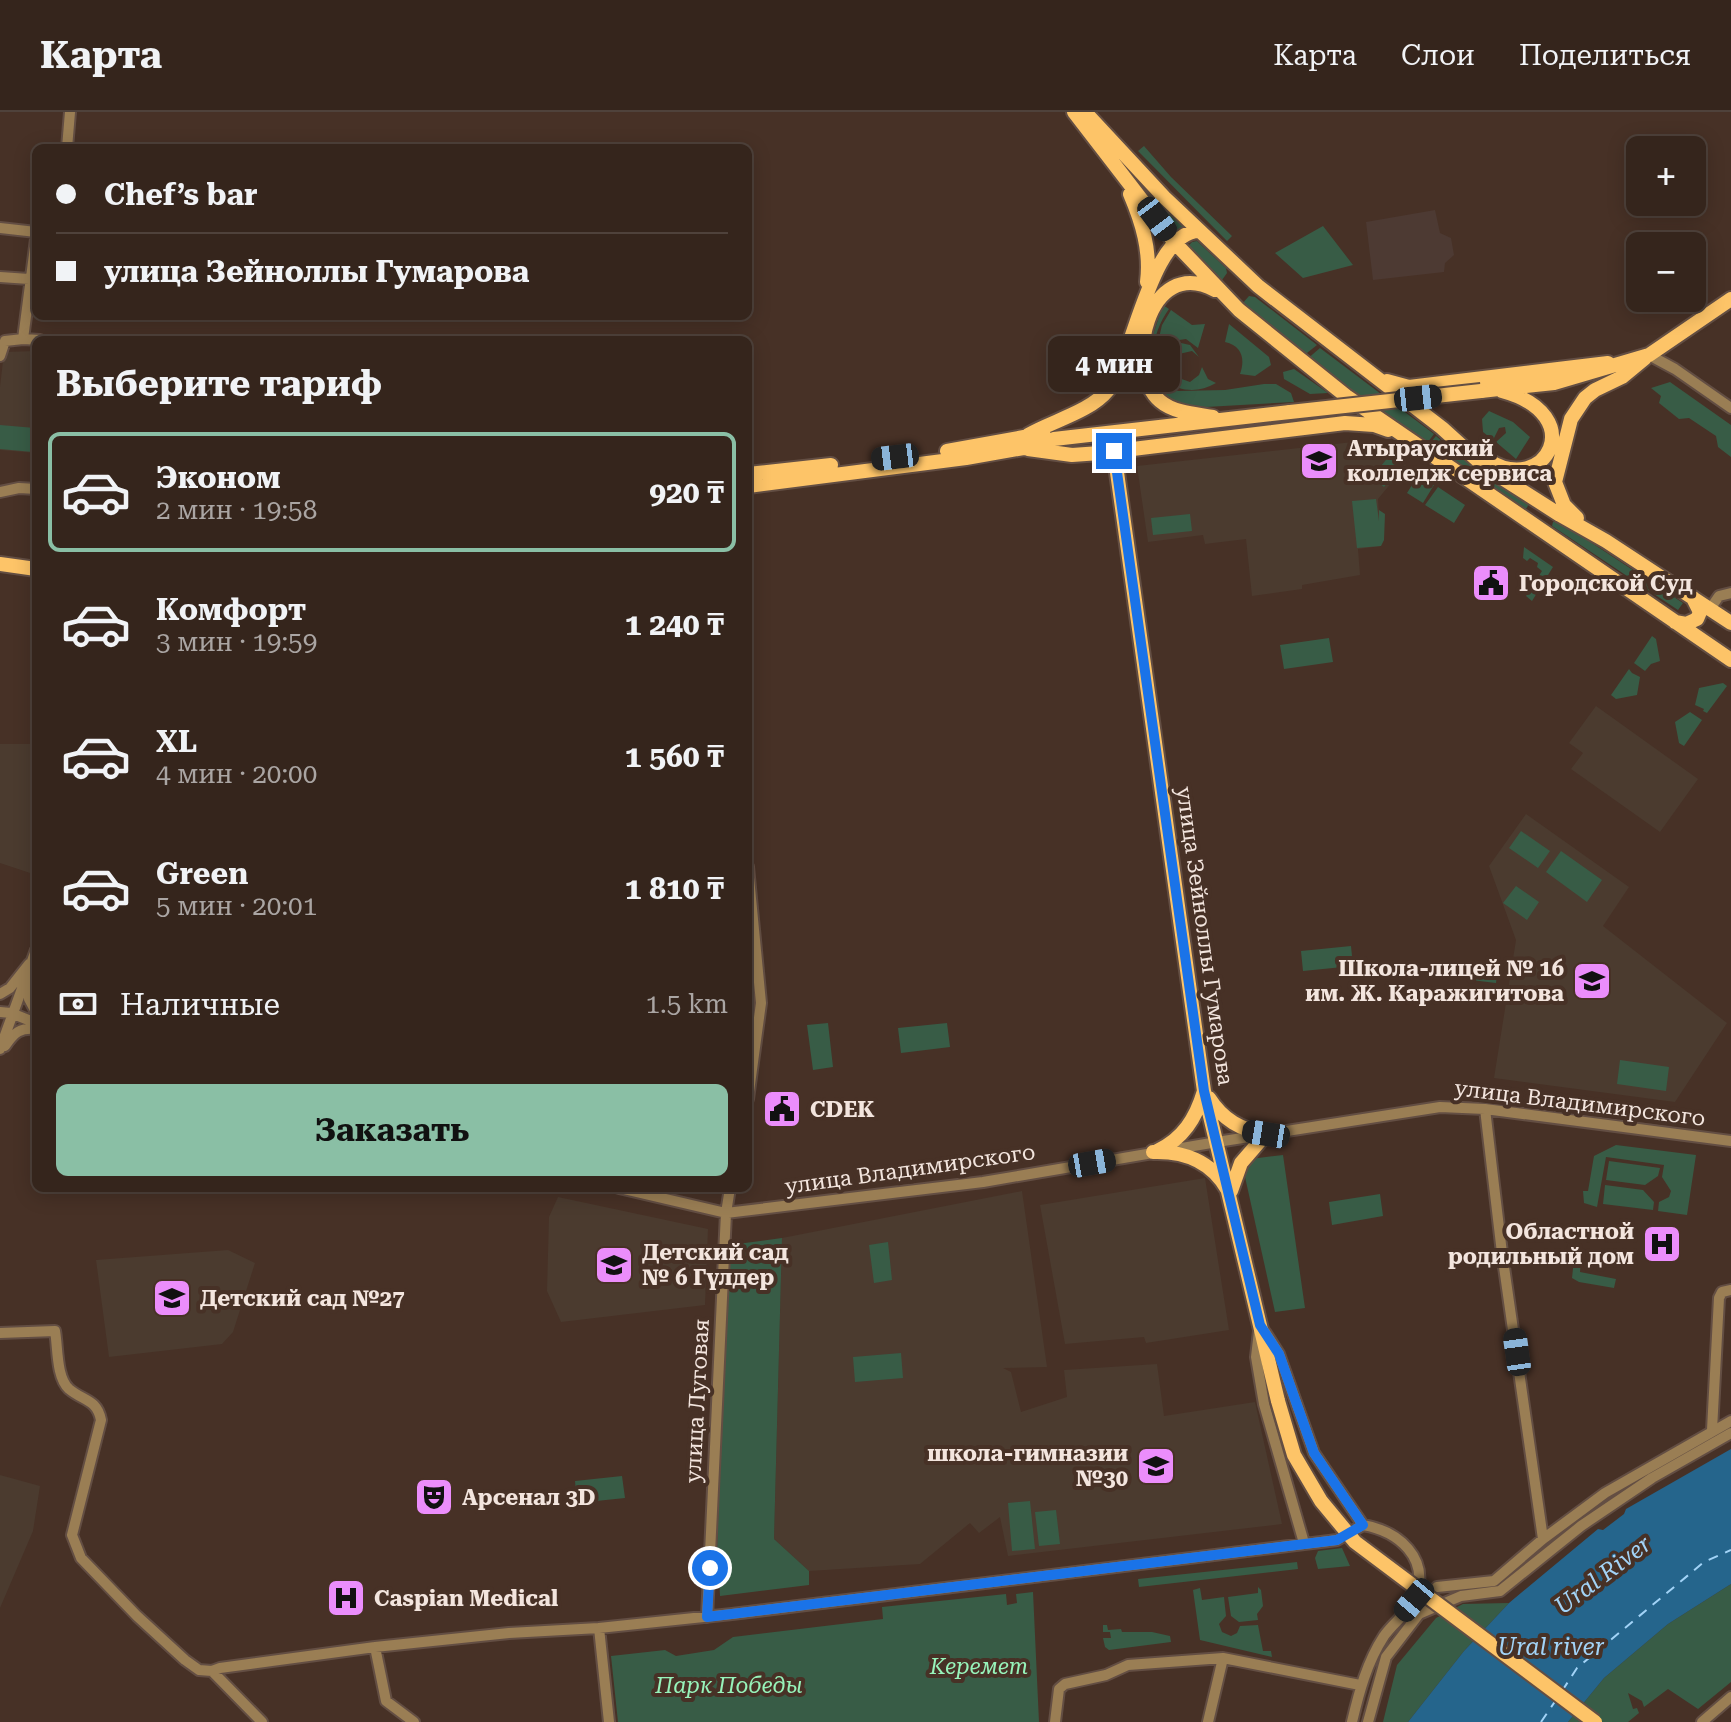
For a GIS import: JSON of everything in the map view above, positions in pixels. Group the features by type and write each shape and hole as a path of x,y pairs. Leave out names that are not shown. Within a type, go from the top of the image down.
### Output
{"main road":[{"path":"1074,112 1175,243 1239,310 1346,396 1731,660"},
{"path":"1085,112 1199,231 1258,286 1442,428 1503,481 1606,541 1731,623"},
{"path":"1120,172 1145,236 1149,267 1146,294"},
{"path":"1024,442 1104,394 1123,365 1146,294 1161,262 1175,243 1190,231 1199,231"},
{"path":"1220,293 1206,285 1188,281 1175,284 1165,291 1152,309 1142,350 1142,365 1149,389 1161,403 1178,410 1229,420"},
{"path":"1239,310 1236,301 1239,294 1248,287 1258,286"},
{"path":"1606,541 1572,514 1557,494 1555,482 1571,419 1585,398 1595,390 1631,372 1649,355 1731,299"},
{"path":"1374,375 1409,387 1628,361 1649,355"},
{"path":"752,483 798,474 948,455 1024,442 1040,436 1054,439 1554,383 1614,368 1628,361"},
{"path":"1442,428 1502,468 1515,471 1539,463 1551,445 1552,431 1548,419 1530,400 1488,390"},
{"path":"1024,442 1072,455 1345,423 1374,425 1404,436"},
{"name":"улица Зейноллы Гумарова","path":"1114,451 1204,1091 1278,1401 1294,1455 1321,1501 1355,1542 1595,1722"},
{"path":"1547,534 1546,526 1551,518 1560,515"},
{"path":"7,564 32,566"},
{"path":"1675,622 1686,624 1697,619 1700,612 1692,597"},
{"path":"1204,1091 1216,1109 1231,1123 1248,1131 1266,1134"},
{"path":"1153,1152 1165,1147 1187,1129 1198,1111 1204,1091"},
{"path":"1230,1195 1241,1163 1266,1134"},
{"path":"1153,1152 1186,1155 1201,1162 1213,1171 1230,1195"}],"street":[{"path":"67,144 70,112"},
{"path":"0,228 32,232"},
{"path":"23,339 32,262"},
{"path":"0,277 29,279"},
{"path":"0,356 5,341 32,340"},
{"path":"1649,355 1731,408"},
{"path":"0,492 32,489"},
{"path":"1710,609 1719,596 1731,593"},
{"path":"752,903 761,1003 752,1069"},
{"path":"0,994 10,988 32,958"},
{"path":"0,1052 6,1013 32,959"},
{"path":"32,973 29,999 32,1005"},
{"path":"752,974 760,975"},
{"path":"6,1013 32,1024"},
{"path":"0,1052 13,1033 32,1027"},
{"name":"улица Владимирского","path":"636,1192 726,1213 983,1182 1440,1107 1485,1109 1731,1141"},
{"path":"1485,1109 1489,1158 1543,1539"},
{"name":"улица Луговая","path":"707,1617 729,1192"},
{"path":"1712,1430 1719,1298 1722,1292 1731,1290"},
{"path":"1260,1325 1279,1354 1314,1453 1363,1525"},
{"path":"1260,1325 1256,1357 1264,1404 1304,1543"},
{"path":"0,1333 55,1331 61,1373 68,1388 92,1401 99,1409 101,1420 72,1535 81,1558 137,1616 199,1670 212,1671 375,1647 509,1633 707,1617 1337,1540 1363,1525 1383,1528 1410,1549 1417,1566 1419,1583 1414,1600 1384,1636 1360,1685 1352,1722"},
{"path":"1437,1587 1494,1581 1543,1539 1605,1493 1731,1421"},
{"path":"1368,1722 1386,1657 1419,1614 1461,1596 1500,1591 1581,1526 1652,1478 1731,1433"},
{"path":"599,1628 609,1722"},
{"path":"375,1647 386,1701 414,1722"},
{"path":"1055,1722 1059,1689 1065,1684 1106,1675 1128,1665 1223,1658 1360,1685"},
{"path":"1208,1722 1223,1658"},
{"path":"212,1671 262,1722"},
{"path":"1702,1722 1731,1697"}],"shaded area":[{"path":"1435,210 1440,233 1451,238 1454,255 1445,263 1444,272 1373,280 1366,222"},
{"path":"32,351 32,453 0,450 0,387 4,352"},
{"path":"1371,440 1406,465 1378,499 1381,546 1358,549 1360,575 1302,585 1302,589 1252,596 1246,539 1205,544 1203,535 1148,542 1137,466"},
{"path":"1596,706 1698,779 1660,832 1571,769 1583,753 1569,743"},
{"path":"0,744 32,744 32,874 0,863"},
{"name":"Школа-лицей № 16 им. Ж. Каражигитова","path":"1526,814 1629,887 1603,926 1727,1023 1675,1102 1494,1078 1516,940 1489,866"},
{"path":"1205,1178 1229,1330 1146,1343 1144,1337 1065,1344 1040,1205"},
{"path":"1022,1191 1047,1367 1003,1368 1011,1372 1021,1412 1067,1397 1064,1370 1157,1364 1164,1416 1255,1402 1282,1524 1008,1556 1000,1517 979,1533 970,1523 920,1564 809,1571 774,1539 782,1238"},
{"path":"558,1197 708,1229 705,1305 561,1322 547,1291 549,1217"},
{"name":"Детский сад №27","path":"228,1250 255,1263 233,1332 222,1344 109,1357 96,1260"},
{"path":"0,1475 40,1486 33,1531 0,1608"}],"green space":[{"path":"1111,145 1186,226 1176,234"},
{"path":"1144,146 1232,236 1227,241 1138,151"},
{"path":"1323,226 1353,265 1303,278 1275,253"},
{"path":"1197,241 1226,268 1227,273 1222,280 1219,281 1187,247"},
{"path":"1249,296 1255,297 1317,345 1302,357 1242,304"},
{"path":"1163,305 1169,309 1157,331 1154,354 1155,365 1167,384 1178,391 1276,384 1291,393 1294,402 1206,407 1172,404 1153,389 1146,355"},
{"path":"1171,310 1192,325 1205,324 1198,348 1186,339 1172,346 1158,342 1162,325"},
{"path":"1229,324 1269,357 1271,365 1255,376 1240,374 1241,354 1236,347 1225,342"},
{"path":"1181,343 1190,345 1199,357 1192,351 1179,354 1172,365 1176,377 1190,382 1199,375 1202,367 1208,379 1216,383 1205,388 1182,389 1164,378 1159,370 1158,346 1171,351"},
{"path":"1320,348 1434,434 1428,442 1306,360"},
{"path":"1294,369 1328,393 1310,394 1284,379 1283,372"},
{"path":"1670,382 1731,425 1731,457 1718,447 1716,436 1689,418 1679,419 1659,403 1661,396 1651,388"},
{"path":"1489,411 1513,422 1530,437 1516,459 1496,442 1506,433 1505,427 1499,428 1493,440 1483,432 1482,419"},
{"path":"0,425 32,428 32,452 0,449"},
{"path":"1436,436 1481,474 1529,504 1526,509 1430,443"},
{"path":"1390,455 1402,464 1384,487 1372,477"},
{"path":"1419,474 1434,485 1423,503 1407,493"},
{"path":"1438,487 1465,505 1454,523 1425,505"},
{"path":"1376,499 1379,521 1379,510 1385,514 1384,540 1381,546 1357,548 1352,501"},
{"path":"1190,514 1192,531 1153,535 1151,518"},
{"path":"1557,520 1683,603 1678,610 1552,526"},
{"path":"1524,547 1553,567 1532,601 1526,596 1542,571 1537,567 1538,563 1523,558"},
{"path":"1652,636 1656,639 1660,661 1651,664 1645,671 1634,663"},
{"path":"1329,638 1333,662 1284,669 1280,645"},
{"path":"1629,669 1640,677 1637,695 1616,699 1611,695"},
{"path":"1723,683 1727,686 1707,713 1695,705 1699,688"},
{"path":"1690,712 1702,720 1684,746 1679,743 1675,722"},
{"path":"1521,831 1550,851 1538,868 1509,848"},
{"path":"1561,851 1602,880 1587,902 1546,872"},
{"path":"1516,886 1539,902 1527,920 1503,903"},
{"path":"1351,946 1353,966 1303,971 1301,951"},
{"path":"1473,962 1498,965 1496,983 1471,980"},
{"path":"828,1023 833,1067 813,1070 807,1025"},
{"path":"947,1023 950,1047 901,1053 898,1028"},
{"path":"1620,1060 1669,1067 1666,1091 1617,1084"},
{"path":"1616,1145 1696,1155 1687,1215 1658,1211 1659,1202 1669,1197 1671,1191 1662,1177 1664,1165 1606,1157 1597,1207 1584,1203 1583,1191 1588,1191 1594,1156"},
{"path":"1283,1155 1305,1308 1275,1312 1245,1177 1250,1159"},
{"path":"1609,1161 1660,1168 1658,1176 1645,1185 1606,1180"},
{"path":"1605,1185 1643,1190 1654,1202 1653,1210 1603,1204"},
{"path":"1380,1194 1383,1216 1332,1225 1329,1202"},
{"path":"782,1238 774,1539 809,1571 809,1585 720,1596 719,1577 716,1577 719,1495 716,1493 730,1245"},
{"path":"888,1242 892,1280 874,1283 869,1245"},
{"path":"1574,1259 1581,1260 1580,1272 1616,1279 1614,1288 1572,1278"},
{"path":"901,1353 903,1378 855,1382 853,1357"},
{"path":"622,1476 625,1498 577,1503 575,1481"},
{"path":"1030,1501 1035,1549 1012,1551 1008,1503"},
{"path":"1056,1510 1060,1544 1039,1546 1035,1512"},
{"path":"1342,1548 1350,1566 1318,1569 1315,1558 1318,1551"},
{"path":"1297,1562 1298,1569 1139,1587 1138,1579"},
{"path":"1731,1584 1731,1682 1698,1709 1668,1689 1644,1707 1642,1701 1628,1693 1633,1709 1637,1708 1639,1713 1628,1722 1568,1722 1604,1678 1668,1624"},
{"path":"1258,1587 1263,1606 1257,1614 1258,1620 1239,1622 1231,1616 1228,1597 1258,1593"},
{"path":"1200,1588 1202,1600 1224,1597 1226,1616 1219,1624 1222,1632 1231,1636 1237,1633 1240,1626 1258,1625 1263,1651 1271,1651 1272,1657 1200,1640 1193,1590"},
{"name":"Керемет","path":"1033,1592 1039,1722 618,1722 611,1656 665,1650 676,1656 714,1650 733,1637 883,1619 882,1607 1006,1594 1007,1605 1017,1603 1016,1594"},
{"path":"1509,1603 1464,1651 1408,1722 1383,1722 1397,1665 1436,1618 1463,1604"},
{"path":"1103,1625 1107,1625 1108,1630 1170,1636 1171,1642 1109,1650 1103,1638 1111,1638 1110,1632 1103,1632"}],"water":[{"name":"Ural river","path":"1731,1449 1731,1584 1668,1624 1604,1678 1568,1722 1408,1722 1464,1651 1509,1603 1598,1529 1603,1530 1624,1514 1626,1509"}],"ferry route":[{"path":"1562,1691 1577,1668 1704,1562 1731,1550"},
{"path":"1541,1722 1556,1700"}],"place":[{"name":"Атырауский колледж сервиса","path":"1319,461"},
{"name":"Городской Суд","path":"1491,583"},
{"name":"Школа-лицей № 16 им. Ж. Каражигитова","path":"1592,981"},
{"name":"CDEK","path":"782,1109"},
{"name":"Областной родильный дом","path":"1662,1244"},
{"name":"Детский сад № 6 Гүлдер","path":"614,1265"},
{"name":"Детский сад №27","path":"172,1298"},
{"name":"школа-гимназии №30","path":"1156,1466"},
{"name":"Арсенал 3D","path":"434,1497"},
{"name":"Caspian Medical","path":"346,1598"}],"route":[{"path":"710,1568 707,1617 1337,1540 1363,1525 1314,1453 1279,1354 1260,1325 1204,1091 1114,451"}],"water label":[{"name":"Ural River","path":"1603,1575"}],"park label":[{"name":"Парк Победы","path":"729,1685"}]}
